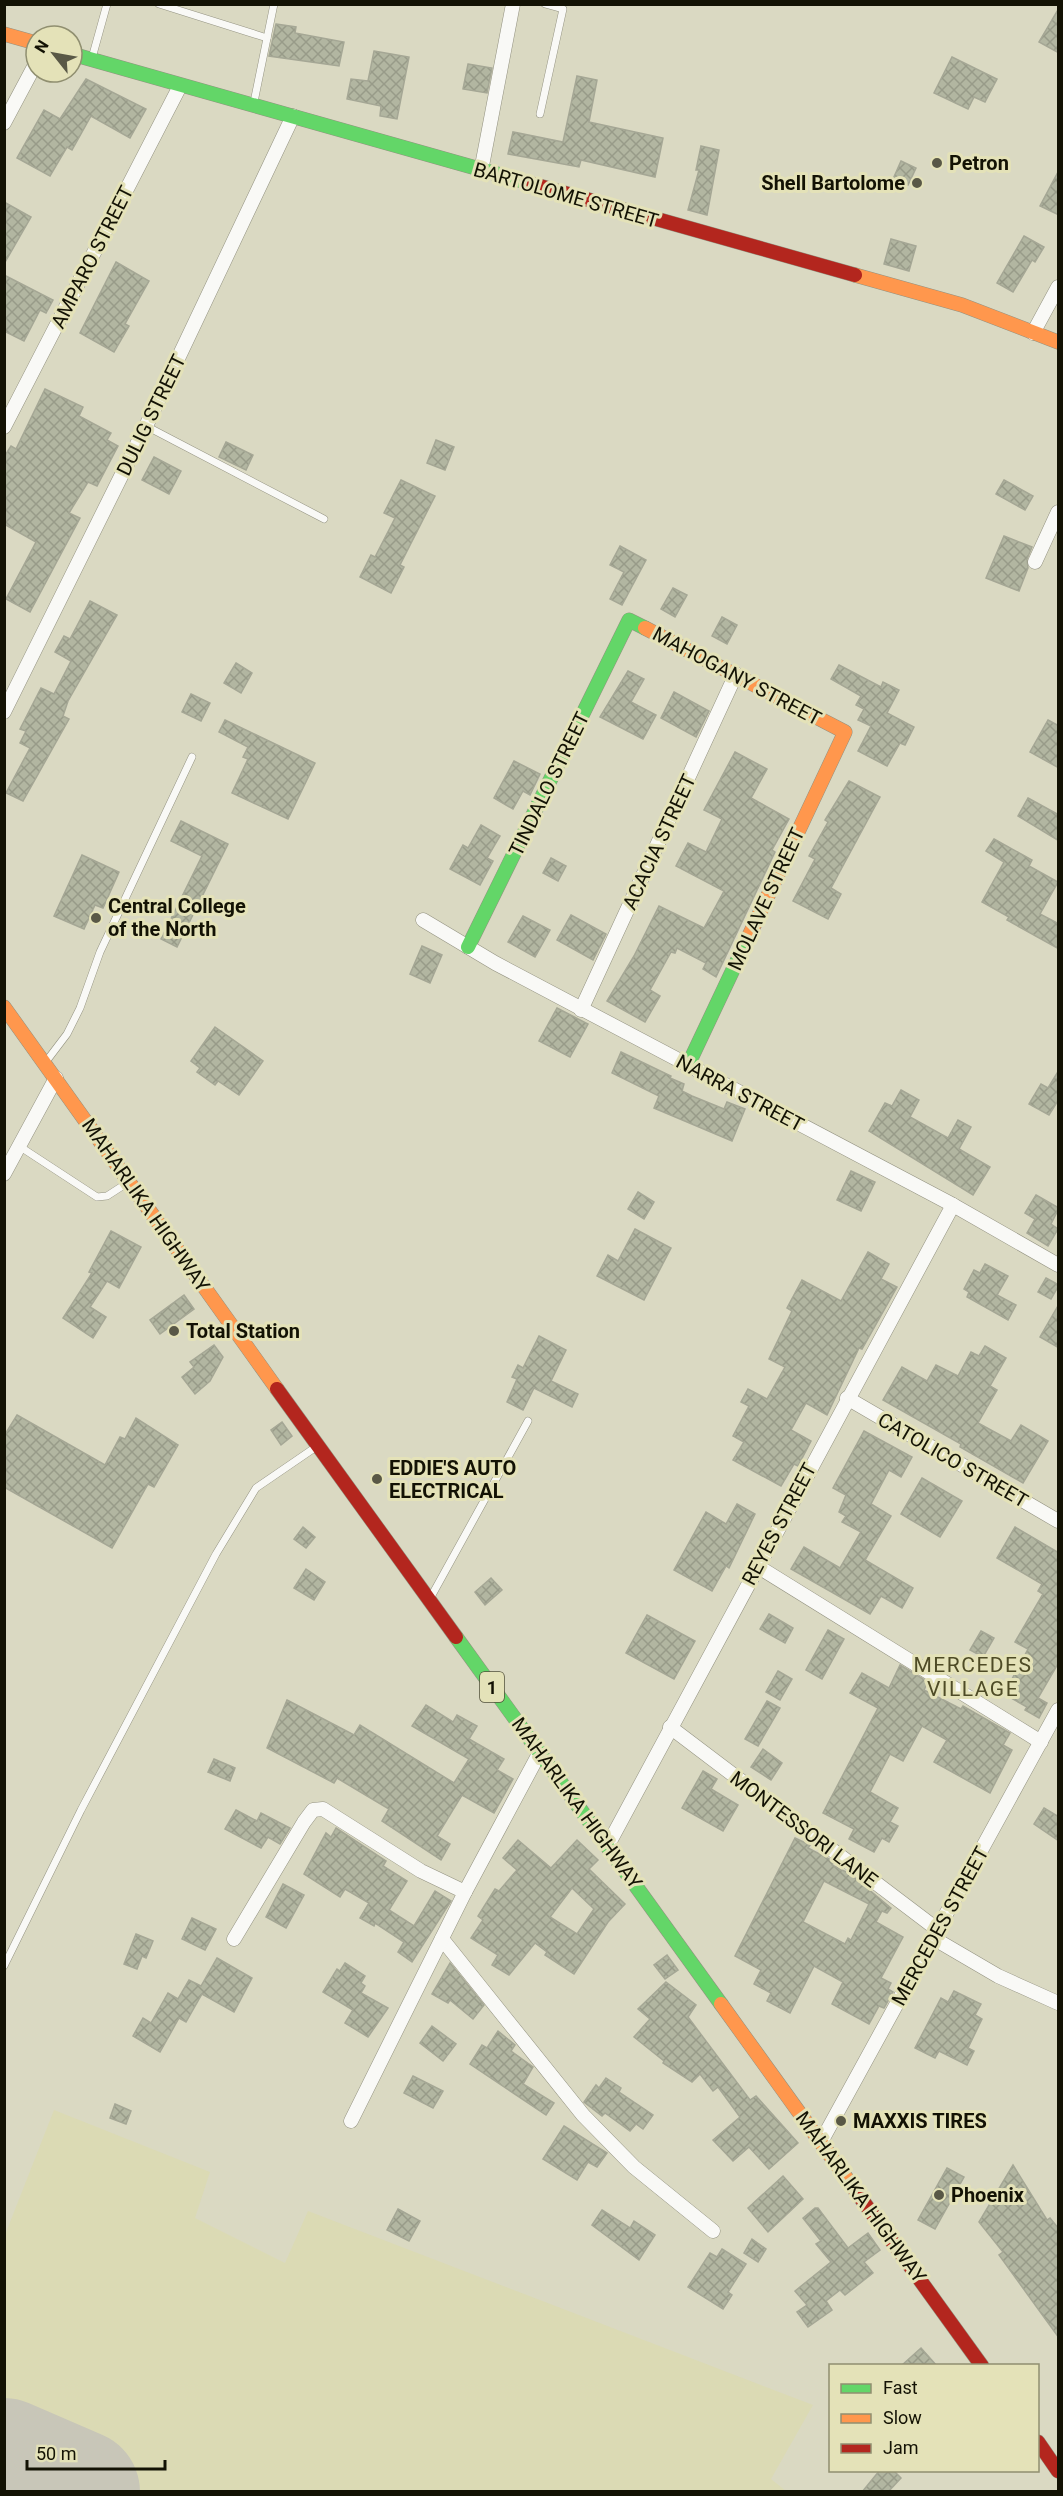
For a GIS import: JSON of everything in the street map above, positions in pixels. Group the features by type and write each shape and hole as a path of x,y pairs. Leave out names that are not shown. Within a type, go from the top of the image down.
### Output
{"main road":[{"path":"4,34 24,40"},
{"name":"BARTOLOME STREET","path":"84,58 962,305 1059,342"},
{"name":"MAHOGANY STREET","path":"629,620 845,732"},
{"name":"TINDALO STREET","path":"468,947 629,620"},
{"name":"MOLAVE STREET","path":"688,1065 845,732"},
{"name":"MAHARLIKA HIGHWAY","path":"4,1007 981,2364"},
{"path":"1039,2443 1059,2471"}],"street":[{"path":"481,171 513,4"},
{"path":"4,123 25,84"},
{"name":"AMPARO STREET","path":"4,427 180,86"},
{"name":"DULIG STREET","path":"4,712 146,426 293,116"},
{"path":"1033,333 1059,287"},
{"path":"1035,562 1059,513"},
{"name":"ACACIA STREET","path":"581,1010 736,674"},
{"name":"NARRA STREET","path":"423,920 581,1010 952,1205 1059,1265"},
{"path":"4,1174 56,1078"},
{"name":"REYES STREET","path":"608,1845 952,1205"},
{"name":"CATOLICO STREET","path":"847,1398 1059,1521"},
{"path":"757,1566 1041,1742"},
{"name":"MERCEDES STREET","path":"821,2142 1059,1710"},
{"name":"MONTESSORI LANE","path":"670,1727 935,1934 998,1976 1059,2003"},
{"path":"351,2121 465,1892 540,1752"},
{"path":"234,1939 313,1810 318,1809 341,1818 421,1871 465,1892"},
{"path":"442,1939 583,2115 634,2167 713,2231"}],"lane":[{"path":"91,60 107,4"},
{"path":"159,4 267,38"},
{"path":"253,105 274,4"},
{"path":"540,114 564,7 545,4"},
{"path":"146,426 324,519"},
{"path":"45,1063 67,1034 80,1008 100,952 192,757"},
{"path":"19,1146 97,1197 107,1196 129,1181"},
{"path":"430,1600 528,1421"},
{"path":"4,1966 81,1810 222,1545 256,1488 318,1446"}],"shaded area":[{"path":"54,2110 210,2172 195,2218 285,2263 308,2211 813,2405 771,2479 786,2491 5,2491 5,2235"}],"building":[{"path":"1059,8 1059,53 1039,42"},
{"path":"276,24 296,27 295,33 344,42 339,66 269,56"},
{"path":"374,51 409,57 397,119 380,116 381,106 347,99 351,79 368,81"},
{"path":"952,57 997,79 985,102 974,97 968,109 934,93"},
{"path":"468,64 492,68 487,93 463,89"},
{"path":"577,76 597,80 589,122 663,138 655,177 581,160 579,167 508,154 513,132 563,142"},
{"path":"86,79 146,109 130,138 91,116 72,150 67,147 50,176 17,158 44,110 60,119"},
{"path":"701,146 719,150 707,215 688,210 699,170 696,170"},
{"path":"901,161 916,168 908,185 893,179"},
{"path":"1059,170 1059,215 1040,206"},
{"path":"4,202 31,217 4,264"},
{"path":"1024,236 1044,247 1035,262 1032,260 1013,292 997,283"},
{"path":"891,239 916,246 909,271 884,264"},
{"path":"116,262 149,281 125,324 129,326 114,352 80,333"},
{"path":"4,275 53,300 46,313 40,310 24,341 4,331"},
{"path":"45,389 83,407 79,416 111,433 107,440 118,446 97,486 88,482 69,513 80,518 30,612 6,599 36,542 4,524 4,457 11,446 16,449"},
{"path":"436,440 454,447 445,470 427,463"},
{"path":"226,442 253,455 246,470 219,457"},
{"path":"154,457 181,471 169,494 142,480"},
{"path":"401,480 435,496 400,565 404,567 391,593 360,577 371,555 375,557 395,518 384,513"},
{"path":"1004,480 1033,496 1025,510 996,494"},
{"path":"1004,536 1032,547 1027,559 1028,568 1019,591 986,578"},
{"path":"620,546 646,560 622,605 610,599 624,572 610,565"},
{"path":"673,588 687,595 675,617 661,609"},
{"path":"90,601 117,615 68,701 63,716 69,719 23,801 6,793 30,748 20,743 26,731 20,729 41,688 54,694 71,661 55,652 64,636 70,639"},
{"path":"722,617 737,625 727,644 712,636"},
{"path":"236,663 252,673 241,693 224,683"},
{"path":"839,665 881,687 883,682 899,690 887,713 914,727 905,745 900,743 887,766 858,751 871,726 858,720 864,709 856,705 861,696 831,679"},
{"path":"628,671 644,679 631,702 656,715 643,739 600,717"},
{"path":"674,692 709,711 696,737 661,718"},
{"path":"191,694 210,703 201,721 182,712"},
{"path":"225,720 315,763 288,819 232,793 248,759 243,757 248,747 219,732"},
{"path":"1048,720 1059,726 1059,768 1030,752"},
{"path":"735,752 767,769 751,798 789,819 772,850 775,852 716,977 703,969 706,963 677,948 675,953 671,952 650,990 660,996 645,1022 607,1001 634,956 659,906 704,928 724,891 676,866 688,843 706,852 722,819 704,810"},
{"path":"514,761 540,774 530,795 523,791 513,809 494,798"},
{"path":"849,781 880,797 831,888 841,894 828,919 793,901 815,859 809,856 828,822 825,820"},
{"path":"1028,798 1059,815 1059,841 1018,816"},
{"path":"181,821 228,844 177,947 161,939 202,856 171,841"},
{"path":"481,825 500,836 487,858 493,861 480,885 450,869 463,845 468,848"},
{"path":"994,839 1032,860 1029,866 1058,882 1040,914 1059,924 1059,949 1007,920 1009,917 982,902 1004,862 986,851"},
{"path":"82,855 119,872 103,908 95,905 84,929 54,916"},
{"path":"551,858 566,866 558,881 543,873"},
{"path":"571,915 606,934 593,960 557,940"},
{"path":"523,916 550,930 535,957 508,942"},
{"path":"422,946 442,955 430,983 410,974"},
{"path":"557,1008 588,1024 570,1057 539,1041"},
{"path":"215,1027 263,1061 239,1095 218,1081 215,1085 197,1072 200,1068 191,1061"},
{"path":"621,1052 684,1084 682,1091 692,1096 724,1109 727,1102 745,1109 732,1141 654,1108 659,1096 612,1073"},
{"path":"1059,1070 1059,1099 1049,1115 1029,1104 1041,1084 1048,1088"},
{"path":"901,1090 919,1100 910,1117 948,1138 958,1120 971,1127 959,1149 990,1167 973,1195 869,1131 885,1103 892,1106"},
{"path":"851,1171 875,1182 861,1211 837,1200"},
{"path":"638,1192 654,1202 644,1219 628,1209"},
{"path":"1036,1195 1059,1208 1051,1224 1058,1229 1048,1246 1027,1233 1035,1219 1025,1213"},
{"path":"635,1229 671,1248 644,1300 597,1276 608,1255 618,1261"},
{"path":"111,1231 141,1247 119,1288 107,1281 90,1307 106,1317 93,1338 63,1318 92,1273 89,1272"},
{"path":"868,1252 889,1264 881,1279 897,1287 862,1349 859,1348 827,1415 806,1403 791,1430 811,1441 798,1466 794,1464 781,1486 733,1460 744,1442 733,1436 749,1406 741,1402 748,1389 767,1399 785,1367 769,1359 792,1311 787,1308 802,1280 841,1301"},
{"path":"985,1264 1008,1276 997,1295 1016,1305 1008,1320 967,1297 969,1292 964,1289 974,1270 980,1273"},
{"path":"1046,1278 1059,1285 1051,1299 1038,1292"},
{"path":"184,1295 194,1309 160,1334 150,1320"},
{"path":"1059,1304 1059,1348 1040,1337"},
{"path":"539,1336 566,1350 551,1381 578,1394 572,1407 534,1388 523,1410 507,1402 517,1379 512,1377 518,1365 523,1368"},
{"path":"214,1345 223,1357 210,1381 195,1394 182,1377 194,1367 190,1362"},
{"path":"985,1346 1006,1358 990,1386 997,1390 978,1423 1011,1441 1021,1425 1048,1441 1023,1483 960,1447 961,1444 883,1400 902,1367 927,1381 936,1365 958,1376 971,1352 979,1356"},
{"path":"17,1415 105,1465 120,1437 125,1439 136,1418 178,1445 154,1487 148,1484 112,1548 4,1487 4,1436"},
{"path":"282,1422 292,1436 281,1445 271,1430"},
{"path":"864,1431 912,1457 901,1477 889,1470 871,1504 891,1516 865,1560 913,1588 902,1608 881,1596 870,1614 791,1569 804,1547 840,1568 861,1532 842,1522 846,1516 839,1512 846,1495 833,1488"},
{"path":"922,1478 962,1501 940,1537 901,1514"},
{"path":"737,1504 755,1514 729,1568 726,1566 712,1591 674,1570 706,1512 726,1524"},
{"path":"303,1527 315,1537 306,1548 294,1539"},
{"path":"1015,1527 1059,1553 1059,1662 1038,1698 1047,1703 1039,1718 1025,1710 1027,1707 1004,1694 1028,1649 1015,1642 1043,1594 1038,1591 1042,1584 997,1558"},
{"path":"306,1569 325,1582 314,1600 294,1588"},
{"path":"491,1578 502,1590 485,1605 475,1592"},
{"path":"769,1614 793,1628 785,1643 760,1629"},
{"path":"647,1615 695,1641 674,1679 626,1653"},
{"path":"828,1630 844,1639 822,1679 806,1670"},
{"path":"981,1631 994,1638 983,1657 970,1650"},
{"path":"900,1665 928,1682 924,1690 961,1709 963,1706 1010,1733 1003,1745 1012,1750 990,1793 934,1762 947,1740 922,1726 903,1761 890,1754 870,1792 898,1808 890,1822 898,1826 889,1842 882,1838 874,1852 849,1839 854,1829 823,1813 878,1708 850,1693 862,1673 889,1688"},
{"path":"778,1671 792,1679 780,1700 766,1692"},
{"path":"287,1700 354,1735 360,1725 454,1783 469,1759 412,1726 426,1705 453,1722 457,1715 477,1726 469,1739 504,1759 497,1770 513,1779 494,1813 462,1795 437,1836 450,1844 441,1860 382,1821 389,1809 337,1778 334,1783 267,1748"},
{"path":"767,1701 780,1708 758,1746 745,1739"},
{"path":"763,1749 782,1763 771,1780 751,1767"},
{"path":"214,1759 235,1768 230,1781 208,1772"},
{"path":"703,1771 717,1779 711,1789 738,1805 723,1831 682,1808"},
{"path":"1044,1808 1059,1817 1059,1841 1034,1824"},
{"path":"236,1810 257,1821 261,1813 290,1828 280,1844 268,1837 261,1848 225,1829"},
{"path":"336,1828 386,1861 383,1866 407,1881 389,1910 414,1926 435,1891 451,1901 412,1962 398,1952 404,1942 375,1923 374,1926 360,1918 369,1903 345,1889 340,1897 304,1874 326,1833 331,1837"},
{"path":"795,1838 810,1845 808,1848 834,1862 832,1865 850,1874 891,1908 887,1913 882,1911 876,1922 903,1937 881,1978 891,1983 888,1989 893,1992 884,2008 879,2006 869,2024 832,2004 843,1982 814,1966 790,2013 767,2001 771,1993 754,1984 761,1970 735,1956","holes":["824,1881 869,1904 851,1940 848,1938 845,1944 803,1922"]},
{"path":"518,1840 551,1868 577,1840 598,1860 589,1869 625,1904 608,1922 574,1974 545,1955 547,1952 535,1943 509,1975 492,1965 498,1955 471,1938 483,1920 478,1916 495,1889 499,1891 517,1870 503,1858","holes":["572,1888 594,1909 577,1934 550,1917"]},
{"path":"283,1884 304,1895 286,1928 266,1917"},
{"path":"192,1918 216,1929 205,1950 182,1939"},
{"path":"136,1934 153,1941 146,1958 142,1956 137,1969 124,1964"},
{"path":"667,1955 678,1970 665,1979 654,1965"},
{"path":"217,1958 252,1978 234,2012 202,1994 186,2022 179,2018 160,2052 133,2036 143,2018 151,2023 168,1993 178,1999 189,1980 201,1986"},
{"path":"345,1963 365,1976 361,1983 365,1986 361,1993 388,2008 368,2037 345,2023 353,2010 323,1992 337,1969 340,1971"},
{"path":"450,1963 484,2005 473,2019 450,2000 448,2003 432,1994"},
{"path":"666,1982 696,2005 688,2017 750,2100 756,2096 798,2143 769,2169 749,2147 733,2161 713,2140 740,2117 718,2087 713,2091 700,2074 692,2082 663,2063 664,2061 634,2037 650,2019 638,2009"},
{"path":"954,1991 981,2004 975,2015 982,2019 968,2048 974,2051 967,2065 939,2051 935,2058 915,2048 941,1998 948,2002"},
{"path":"432,2026 456,2044 443,2061 420,2043"},
{"path":"498,2031 515,2045 511,2051 533,2067 523,2084 554,2103 546,2115 470,2064 482,2045 487,2048"},
{"path":"413,2076 443,2091 433,2108 404,2093"},
{"path":"606,2078 621,2088 619,2092 653,2115 643,2129 636,2124 630,2131 605,2113 602,2116 584,2102 596,2085 599,2088"},
{"path":"115,2104 131,2111 126,2124 110,2118"},
{"path":"564,2126 607,2153 597,2167 588,2162 577,2180 543,2159"},
{"path":"1013,2165 1047,2220 1050,2218 1059,2229 1059,2338 999,2255 1003,2252 979,2222"},
{"path":"947,2168 964,2177 935,2229 918,2220"},
{"path":"783,2176 803,2199 768,2232 748,2208"},
{"path":"818,2208 848,2248 868,2233 880,2250 864,2262 873,2273 845,2295 840,2290 826,2301 832,2310 808,2327 797,2312 807,2305 795,2291 831,2262 816,2244 821,2241 803,2218"},
{"path":"398,2209 420,2221 409,2241 387,2230"},
{"path":"602,2210 630,2228 634,2221 655,2235 639,2260 592,2225"},
{"path":"752,2239 766,2249 758,2262 744,2253"},
{"path":"722,2249 746,2264 728,2292 732,2295 723,2309 688,2287 710,2253 717,2257"},
{"path":"921,2348 935,2364 903,2364"},
{"path":"878,2472 895,2472 901,2478 888,2492 862,2492"}],"runway":[{"path":"4,2460 78,2492"}],"traffic: fast":[{"path":"84,57 529,183"},
{"path":"468,947 629,620 645,628"},
{"path":"688,1065 748,938"},
{"path":"456,1637 721,2004"}],"traffic: slow":[{"path":"4,34 24,40"},
{"path":"855,275 962,305 1058,342"},
{"path":"645,628 845,732 748,938"},
{"path":"4,1007 277,1389"},
{"path":"721,2004 855,2190"}],"traffic: jam":[{"path":"529,183 855,275"},
{"path":"277,1389 456,1637"},
{"path":"855,2190 981,2364"},
{"path":"1039,2443 1058,2471"}],"place":[{"name":"Petron","path":"937,163"},
{"name":"Shell Bartolome","path":"917,183"},
{"name":"Central College of the North","path":"96,918"},
{"name":"Total Station","path":"174,1331"},
{"name":"EDDIE'S AUTO ELECTRICAL","path":"377,1479"},
{"name":"MAXXIS TIRES","path":"841,2121"},
{"name":"Phoenix","path":"939,2195"}],"district":[{"name":"MERCEDES VILLAGE","path":"973,1677"}]}
